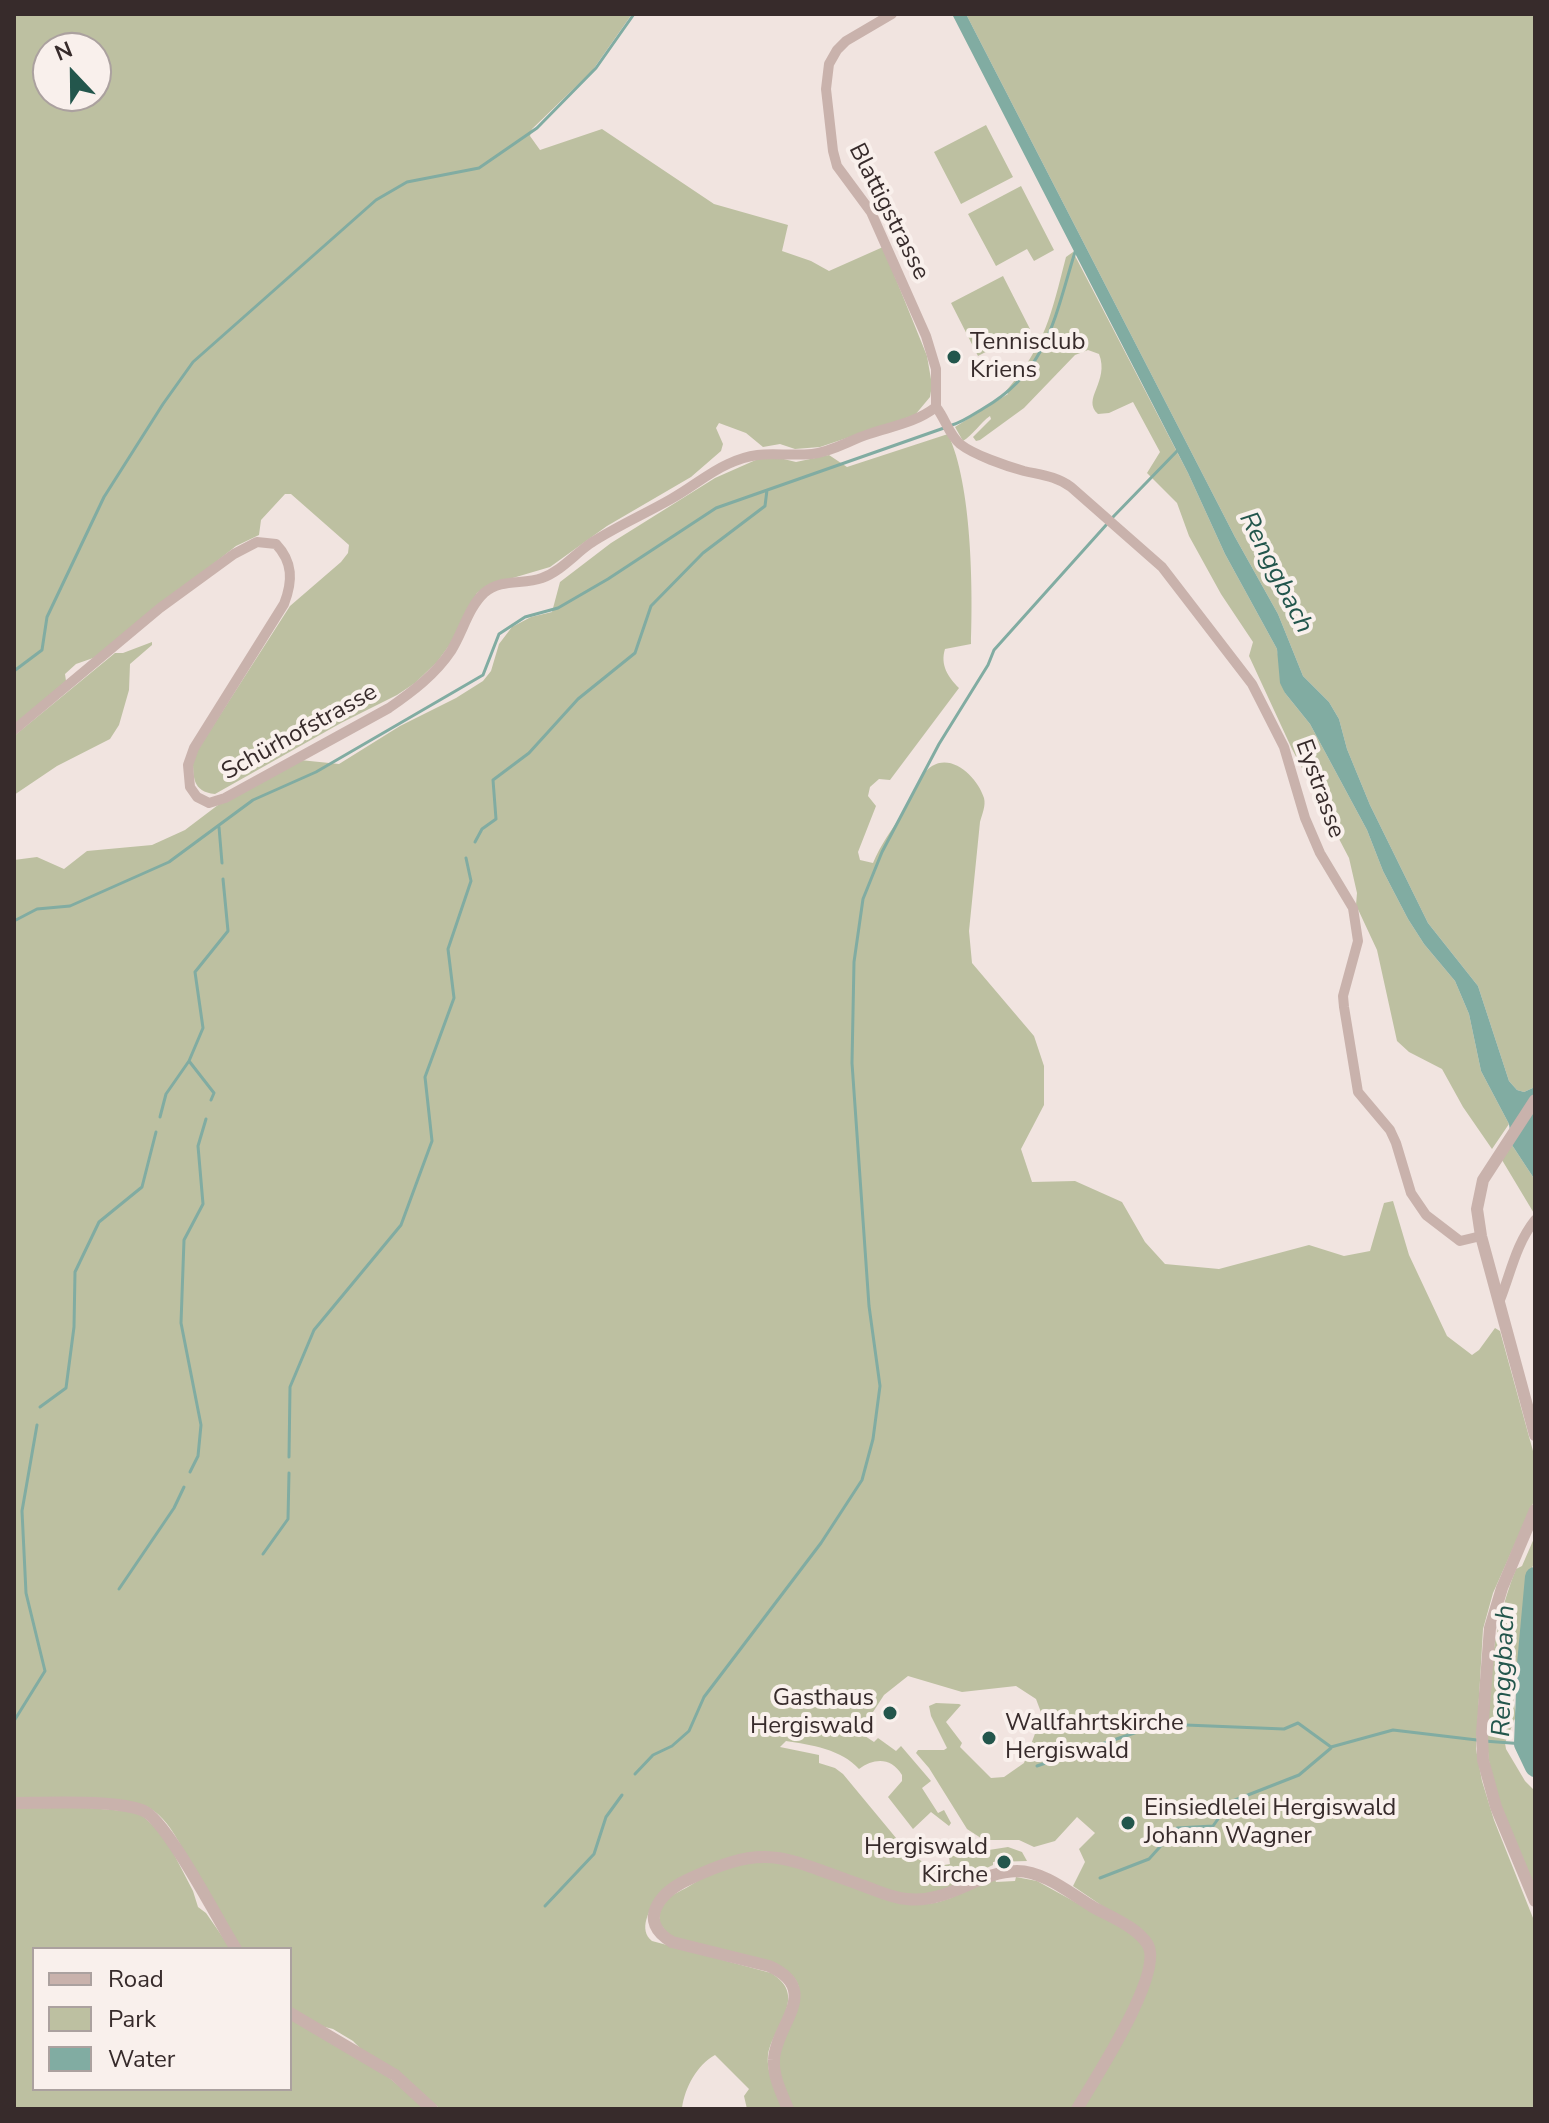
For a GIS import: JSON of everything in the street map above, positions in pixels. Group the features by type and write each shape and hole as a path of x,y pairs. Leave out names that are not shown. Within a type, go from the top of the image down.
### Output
{"street":[{"name":"Blattigstrasse","path":"892,14 842,45 829,64 826,89 837,166 871,212 926,336 936,369 936,407"},
{"name":"Eystrasse","path":"936,407 961,445 1010,467 1060,479 1071,487 1162,567 1243,670 1284,747 1305,818 1320,853 1353,908 1358,941 1343,996 1358,1092 1390,1130 1411,1193 1426,1215 1460,1241 1481,1236"},
{"name":"Schürhofstrasse","path":"14,730 160,608 234,554 257,542 276,544 291,573 290,589 284,604 206,727 188,765 190,787 197,797 209,803 225,798 389,708 412,692 450,653 476,602 488,590 510,582 542,578 556,571 589,544 746,456 827,451 867,434 911,422 936,407"},
{"path":"1535,1100 1483,1180 1477,1209 1481,1236 1535,1435"},
{"path":"1500,1300 1514,1256 1535,1220"},
{"path":"1535,1510 1502,1588 1490,1628 1482,1733 1482,1747 1496,1807 1535,1901"},
{"path":"14,1803 121,1806 152,1815 168,1833 235,1947"},
{"path":"788,2109 777,2081 774,2059 776,2045 794,2008 794,1993 789,1982 769,1966 672,1942 659,1932 654,1919 659,1901 672,1888 725,1863 758,1856 792,1859 899,1898 918,1900 946,1896 993,1874 1024,1871 1043,1878 1136,1933 1150,1950 1150,1970 1114,2046 1077,2109"},
{"path":"292,2014 395,2075 432,2109"}],"green space":[{"path":"14,14 632,14 592,71 532,129 530,136 540,150 602,129 714,204 788,225 782,251 829,271 883,247 927,356 932,385 930,397 915,415 820,447 795,449 780,444 763,447 746,433 719,423 716,428 723,444 721,451 691,477 607,526 550,567 489,585 477,593 454,639 437,662 415,683 215,794 202,790 195,782 193,757 290,606 348,553 349,545 291,494 285,494 261,520 259,535 236,546 96,657 76,664 65,674 66,681 14,726"},
{"path":"966,14 1535,14 1535,1087 1524,1092 1517,1090 1509,1081 1478,986 1428,923 1370,805 1347,749 1339,719 1329,702 1303,676 1278,614 1235,537"},
{"path":"986,125 1013,177 961,204 934,152"},
{"path":"1021,186 1054,250 1034,261 1027,249 996,266 968,214"},
{"path":"1073,252 1188,473 1225,554 1277,649 1285,693 1310,724 1367,830 1383,871 1408,919 1455,981 1469,1014 1481,1071 1509,1124 1492,1149 1442,1069 1409,1052 1397,1041 1377,950 1356,905 1357,893 1349,858 1292,749 1249,656 1253,642 1221,594 1189,536 1177,503 1147,473 1160,452 1133,402 1109,413 1098,414 1094,408 1101,373 1099,354 1088,350 1075,355 1024,408 980,440 976,441 973,437 991,419 990,416 963,441 955,427 1008,394 1006,391 1039,343 1066,257"},
{"path":"1003,276 1030,329 978,356 951,303"},
{"path":"948,434 956,455 969,537 971,644 945,649 946,670 959,688 890,780 879,779 870,787 868,796 876,806 858,852 860,860 873,863 918,782 932,766 940,763 956,765 981,790 984,804 969,931 972,963 1034,1036 1044,1066 1044,1105 1021,1149 1032,1182 1075,1181 1122,1202 1145,1242 1165,1264 1219,1269 1309,1245 1344,1256 1370,1251 1384,1203 1393,1201 1409,1255 1447,1336 1472,1355 1495,1328 1500,1331 1533,1451 1535,1499 1493,1593 1483,1629 1476,1749 1494,1820 1535,1923 1535,2109 792,2109 778,2061 782,2042 798,2004 800,1993 797,1982 788,1972 771,1963 671,1937 660,1924 661,1908 668,1898 715,1872 758,1861 799,1866 893,1899 920,1904 949,1899 995,1879 996,1882 1015,1881 1016,1877 1037,1881 1115,1924 1117,1916 1073,1886 1085,1862 1079,1849 1095,1833 1077,1817 1055,1841 1034,1847 1019,1840 984,1840 967,1829 929,1768 916,1753 918,1750 947,1748 929,1706 936,1703 959,1704 946,1722 962,1743 960,1747 991,1778 1004,1777 1024,1763 1042,1715 1036,1699 1016,1686 962,1692 908,1676 884,1695 864,1726 868,1729 865,1736 874,1742 878,1738 896,1751 901,1746 931,1781 922,1788 938,1813 944,1810 951,1823 949,1826 931,1812 913,1829 888,1797 902,1781 902,1775 888,1762 876,1761 859,1769 844,1757 825,1749 786,1741 780,1747 819,1755 819,1763 843,1774 906,1850 921,1861 950,1864 949,1857 1008,1847 1022,1852 1027,1861 993,1862 993,1865 949,1888 920,1895 886,1889 786,1855 748,1855 678,1880 661,1893 651,1908 645,1926 652,1941 771,1973 782,1982 788,2001 771,2044 768,2062 772,2083 783,2109 747,2109 744,2096 749,2089 715,2055 693,2077 679,2109 440,2109 398,2071 333,2029 321,2026 292,2009 292,1947 240,1947 202,1887 171,1829 154,1811 143,1805 116,1800 14,1799 14,860 37,857 64,869 87,851 152,845 185,830 218,805 300,760 339,764 400,726 483,681 491,671 499,644 512,627 531,617 552,612 560,582 611,543 715,478 767,455 796,462 829,455 847,467"},
{"path":"152,642 130,664 129,690 119,725 110,739 57,766 14,795 14,736 115,653"},
{"path":"1512,1145 1535,1180 1535,1215 1502,1160"},
{"path":"1535,1536 1535,1561 1526,1582 1522,1648 1512,1690 1516,1716 1505,1743 1525,1781 1535,1791 1535,1888 1496,1792 1490,1767 1487,1710 1494,1649 1507,1593 1516,1569 1522,1566"},
{"path":"14,1807 138,1812 164,1835 198,1907 206,1913 230,1947 32,1947 32,2091 292,2091 292,2019 380,2070 426,2109 14,2109"}],"water":[{"path":"952,14 966,14 1235,537 1278,614 1303,676 1329,702 1339,719 1347,749 1370,805 1428,923 1478,986 1509,1081 1517,1090 1524,1092 1535,1087 1535,1180 1512,1145 1509,1124 1481,1071 1469,1014 1455,981 1408,919 1383,871 1367,830 1310,724 1285,693 1280,683 1277,649 1225,554 1188,473"}],"waterway":[{"path":"14,671 42,650 47,617 104,497 193,362 376,200 407,182 479,168 537,128 596,68 634,14"},
{"path":"952,425 1005,393 1036,359 1054,320 1075,252"},
{"path":"14,921 37,909 70,906 169,862 253,800 316,772 483,675 499,634 525,617 558,608 608,579 716,508 944,428"},
{"path":"1112,518 1179,449"},
{"path":"475,842 482,829 496,819 493,780 529,753 578,699 635,653 651,606 703,553 765,506 767,490"},
{"path":"635,1774 653,1755 672,1746 689,1731 704,1697 821,1543 862,1480 873,1439 880,1386 869,1306 852,1063 854,962 863,899 882,852 939,744 994,650 1107,524"},
{"path":"219,827 222,863"},
{"path":"289,1457 290,1387 314,1330 401,1225 432,1141 425,1077 454,998 448,949 471,881 466,858"},
{"path":"160,1117 166,1094 189,1061 203,1028 195,972 228,931 223,879"},
{"path":"189,1061 214,1093 211,1100"},
{"path":"190,1472 198,1456 201,1425 181,1323 184,1240 203,1204 198,1146 206,1119"},
{"path":"40,1407 66,1388 74,1327 75,1272 99,1222 142,1187 156,1132"},
{"path":"14,1721 45,1671 26,1593 22,1511 37,1425"},
{"path":"263,1554 288,1519 289,1473"},
{"path":"119,1589 174,1508 184,1487"},
{"name":"Renggbach","path":"1535,1577 1524,1744 1535,1767"},
{"path":"1081,1751 1161,1724 1284,1729 1298,1723 1331,1747 1393,1730 1477,1740"},
{"path":"1484,1741 1524,1744"},
{"path":"1100,1878 1149,1859 1177,1828 1213,1826 1230,1802 1299,1775 1331,1748"},
{"path":"1037,1766 1071,1754"},
{"path":"545,1906 594,1854 606,1817 622,1795"}],"place":[{"name":"Tennisclub Kriens","path":"954,357"},
{"name":"Gasthaus Hergiswald","path":"890,1713"},
{"name":"Wallfahrtskirche Hergiswald","path":"989,1738"},
{"name":"Einsiedlelei Hergiswald Johann Wagner","path":"1128,1823"},
{"name":"Hergiswald Kirche","path":"1004,1862"}]}
